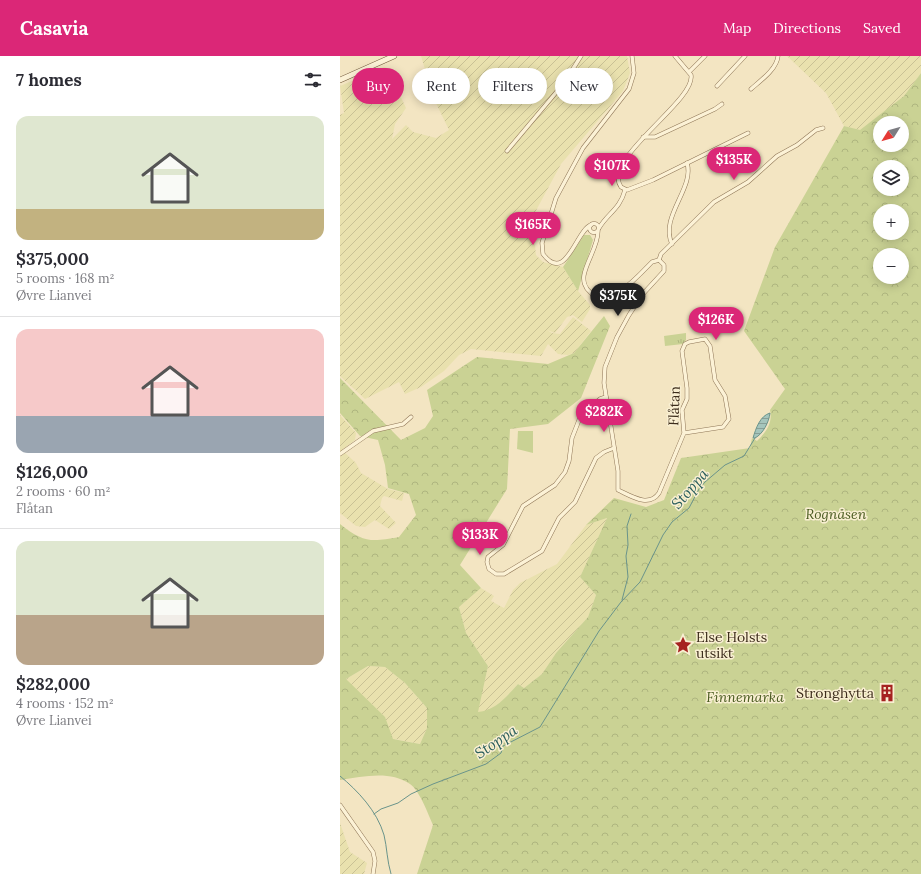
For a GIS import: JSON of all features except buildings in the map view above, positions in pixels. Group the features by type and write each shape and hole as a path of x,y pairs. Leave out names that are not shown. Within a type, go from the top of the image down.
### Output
{"main road":[{"path":"340,80 394,56"}],"street":[{"path":"507,151 564,83 581,56"},
{"path":"602,223 593,224 585,228 570,255 565,260 552,262 543,254 542,243 556,198 585,144 629,89 634,72 632,56"},
{"path":"625,190 619,184 619,174 629,155 687,90 692,81 689,72 675,56"},
{"path":"689,72 705,56"},
{"path":"717,86 745,56"},
{"path":"751,89 769,72 777,61 778,56"},
{"path":"643,138 655,137 715,109 722,104"},
{"path":"659,260 661,254 714,202 748,182 777,156 797,145 816,130 823,128"},
{"path":"659,260 652,262 615,294 607,298 597,297 588,291 584,281 598,230 602,223 617,208 625,190 650,182 748,133"},
{"path":"672,244 669,237 669,226 687,176 687,163"},
{"path":"593,224 598,230"},
{"path":"593,224 591,232 595,242"},
{"path":"582,232 598,230"},
{"path":"606,397 581,415 572,438 569,461 565,472 555,485 523,506 503,545 488,557 487,562 489,569 496,574 504,574 542,551 560,518 575,502 596,458 604,452 614,448 604,378 608,358 629,315 642,295 664,272 664,265 659,260"},
{"name":"Flåtan","path":"614,448 618,474 618,490 644,500 654,498 659,492 684,433 682,410 687,399 687,388 682,351 685,344 705,339 710,346 715,380 725,396 729,419 726,424 721,427 684,433"},
{"path":"340,454 372,431 403,424 411,417"},
{"path":"340,805 373,852 375,861 372,874"}],"shaded area":[{"path":"421,56 627,56 630,73 623,91 613,103 613,68 555,68 555,104 612,104 561,164 532,218 536,255 543,262 563,267 578,291 590,305 590,309 582,322 573,315 567,317 555,333 547,330 552,333 560,334 573,317 591,331 574,353 568,355 558,354 548,344 541,356 471,349 459,355 444,371 421,387 405,394 399,382 365,399 340,376 340,115 344,113 340,86 352,81 352,104 404,104 406,108 395,124 392,139 406,125 413,132 436,138 449,130 436,104 470,104 470,68 425,68"},
{"path":"787,56 921,56 921,73 904,96 879,116 873,116 873,121 860,131 844,126 826,93"},
{"path":"340,415 356,433 355,440 342,450 356,463 361,473 388,489 404,493 402,501 384,496 382,498 380,506 396,523 389,529 375,520 365,527 356,526 340,513"},
{"path":"607,518 580,577 596,595 588,617 556,653 542,674 524,688 518,684 502,701 489,711 477,713 488,666 466,633 459,607 481,588 494,596 491,601 504,608 513,590 520,583 557,564 586,525"},
{"path":"368,666 385,667 405,683 427,708 427,728 420,744 395,739 411,762 346,679"},
{"path":"340,823 350,852 367,863 364,874 340,874"}],"green space":[{"name":"Finnemarka","path":"921,73 921,874 417,874 433,825 414,787 402,780 385,776 367,776 340,780 340,524 355,535 362,538 368,540 381,540 399,537 416,515 409,494 388,488 385,465 378,440 360,436 340,413 340,378 401,440 425,428 433,416 427,390 477,357 548,364 574,353 604,316 610,326 581,398 548,424 510,429 507,489 460,565 481,588 459,607 466,633 488,666 478,712 490,709 509,694 518,684 524,688 542,674 556,653 588,617 596,595 580,577 607,518 586,525 614,498 646,507 664,500 681,458 750,448 752,438 757,441 766,431 770,423 770,410 785,389 744,331 775,247 844,126 860,130 873,120 873,152 909,152 909,116 878,116 904,96","holes":["368,666 385,667 405,683 427,708 427,728 420,744 393,739 385,717 346,679"]},
{"path":"584,235 590,235 593,240 578,291 563,267"},
{"path":"686,333 686,340 683,344 665,346 664,336"},
{"path":"518,431 533,431 533,453 517,449"}],"water":[{"path":"770,413 763,431 758,436 753,438 757,426 761,420"}],"waterway":[{"name":"Stoppa","path":"374,814 381,809 398,803 411,794 433,784 486,764 501,753 503,746 540,727 599,631 621,602 640,582 663,535 672,522 689,508 699,489 705,482 725,465 744,456 755,438"},
{"name":"Stoppa","path":"622,600 628,577 626,556 628,545 627,526 631,514"},
{"path":"340,776 360,795 377,818 384,835 391,874"}],"place":[{"name":"Else Holsts utsikt","path":"683,645"},
{"name":"Stronghytta","path":"887,693"}],"park label":[{"name":"Rognåsen","path":"836,514"}]}
